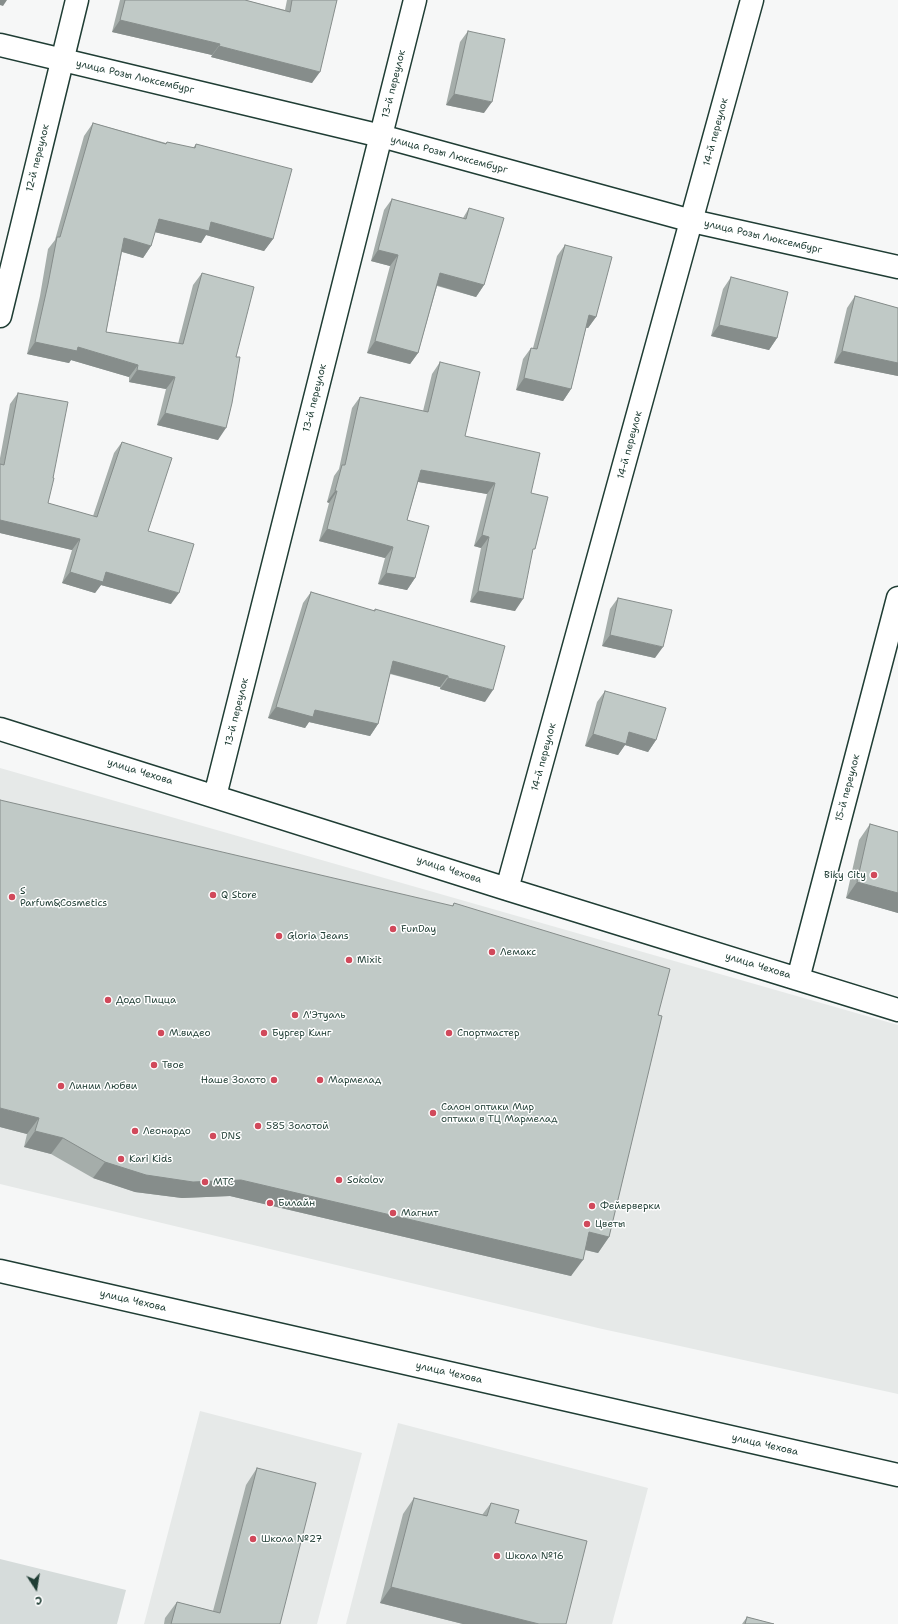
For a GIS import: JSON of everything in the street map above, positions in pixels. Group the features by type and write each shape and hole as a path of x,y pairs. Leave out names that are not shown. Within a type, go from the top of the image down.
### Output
{"street":[{"name":"12-й переулок","path":"0,316 77,0"},
{"name":"13-й переулок","path":"216,796 415,0"},
{"name":"14-й переулок","path":"507,889 752,0"},
{"name":"улица Розы Люксембург","path":"0,45 381,136 692,221 898,267"},
{"name":"15-й переулок","path":"798,979 898,598"},
{"name":"улица Чехова","path":"0,728 507,889 898,1010"},
{"name":"улица Чехова","path":"0,1271 898,1475"}],"shaded area":[{"path":"0,768 898,1025 898,1394 598,1328 0,1184"},
{"name":"Школа №27","path":"200,1411 362,1453 317,1624 144,1624"},
{"name":"Школа №16","path":"398,1423 648,1488 612,1624 346,1624"},
{"path":"0,1559 126,1590 117,1624 0,1624"}],"building":[{"path":"125,0 245,0 290,12 292,0 337,0 320,72 219,46 220,44 120,20"},
{"path":"468,31 505,39 492,102 454,94"},
{"path":"93,123 166,144 167,142 195,148 196,144 292,169 273,239 211,222 209,231 159,219 151,246 124,238 106,332 183,344 202,273 254,287 236,357 240,357 226,428 165,413 175,377 137,370 138,365 78,347 77,351 35,342 57,237 60,237"},
{"path":"392,199 466,219 469,208 504,218 484,285 440,273 418,353 375,341 398,255 378,250"},
{"path":"565,245 612,257 596,317 589,315 571,389 524,378 531,348 537,349"},
{"path":"731,277 788,292 777,338 719,325"},
{"path":"855,296 898,308 898,363 842,351"},
{"path":"440,362 480,372 465,436 540,453 531,493 548,497 535,549 533,549 523,599 478,591 489,537 482,535 495,483 421,470 407,520 429,526 415,578 386,573 393,547 327,529 342,465 345,465 360,397 428,412"},
{"path":"18,393 68,402 48,503 97,517 122,442 172,458 148,531 194,544 179,593 106,572 103,582 70,572 80,539 0,520 0,464 4,465"},
{"path":"311,592 505,646 493,690 393,661 378,724 315,710 313,717 276,707"},
{"path":"618,598 672,610 663,647 610,635"},
{"path":"605,691 666,708 656,740 629,732 626,744 593,734"},
{"name":"Мармелад","path":"0,800 453,906 454,903 670,969 658,1015 662,1016 609,1237 589,1232 583,1260 241,1180 193,1182 146,1175 105,1162 63,1138 35,1131 39,1118 0,1108"},
{"path":"870,824 898,832 898,893 857,882"},
{"path":"257,1468 316,1483 280,1624 171,1624 177,1602 220,1613"},
{"path":"414,1498 487,1516 491,1503 519,1510 515,1523 587,1541 566,1624 539,1624 391,1587"},
{"path":"747,1617 774,1624 745,1624"}],"place":[{"name":"Biky City","path":"874,875"},
{"name":"Q Store","path":"213,895"},
{"name":"S Parfum&Cosmetics","path":"12,897"},
{"name":"FunDay","path":"393,929"},
{"name":"Gloria Jeans","path":"279,936"},
{"name":"Лемакс","path":"492,952"},
{"name":"Mixit","path":"349,960"},
{"name":"Додо Пицца","path":"108,1000"},
{"name":"Л'Этуаль","path":"295,1015"},
{"name":"М.видео","path":"161,1033"},
{"name":"Бургер Кинг","path":"264,1033"},
{"name":"Спортмастер","path":"449,1033"},
{"name":"Твое","path":"154,1065"},
{"name":"Наше Золото","path":"274,1080"},
{"name":"Мармелад","path":"320,1080"},
{"name":"Линии Любви","path":"61,1086"},
{"name":"Салон оптики Мир оптики в ТЦ Мармелад","path":"433,1113"},
{"name":"585 Золотой","path":"258,1126"},
{"name":"Леонардо","path":"135,1131"},
{"name":"DNS","path":"213,1136"},
{"name":"Kari Kids","path":"121,1159"},
{"name":"Sokolov","path":"339,1180"},
{"name":"МТС","path":"205,1182"},
{"name":"Билайн","path":"270,1203"},
{"name":"Фейерверки","path":"592,1206"},
{"name":"Магнит","path":"393,1213"},
{"name":"Цветы","path":"587,1224"},
{"name":"Школа №27","path":"253,1539"},
{"name":"Школа №16","path":"497,1556"}]}
